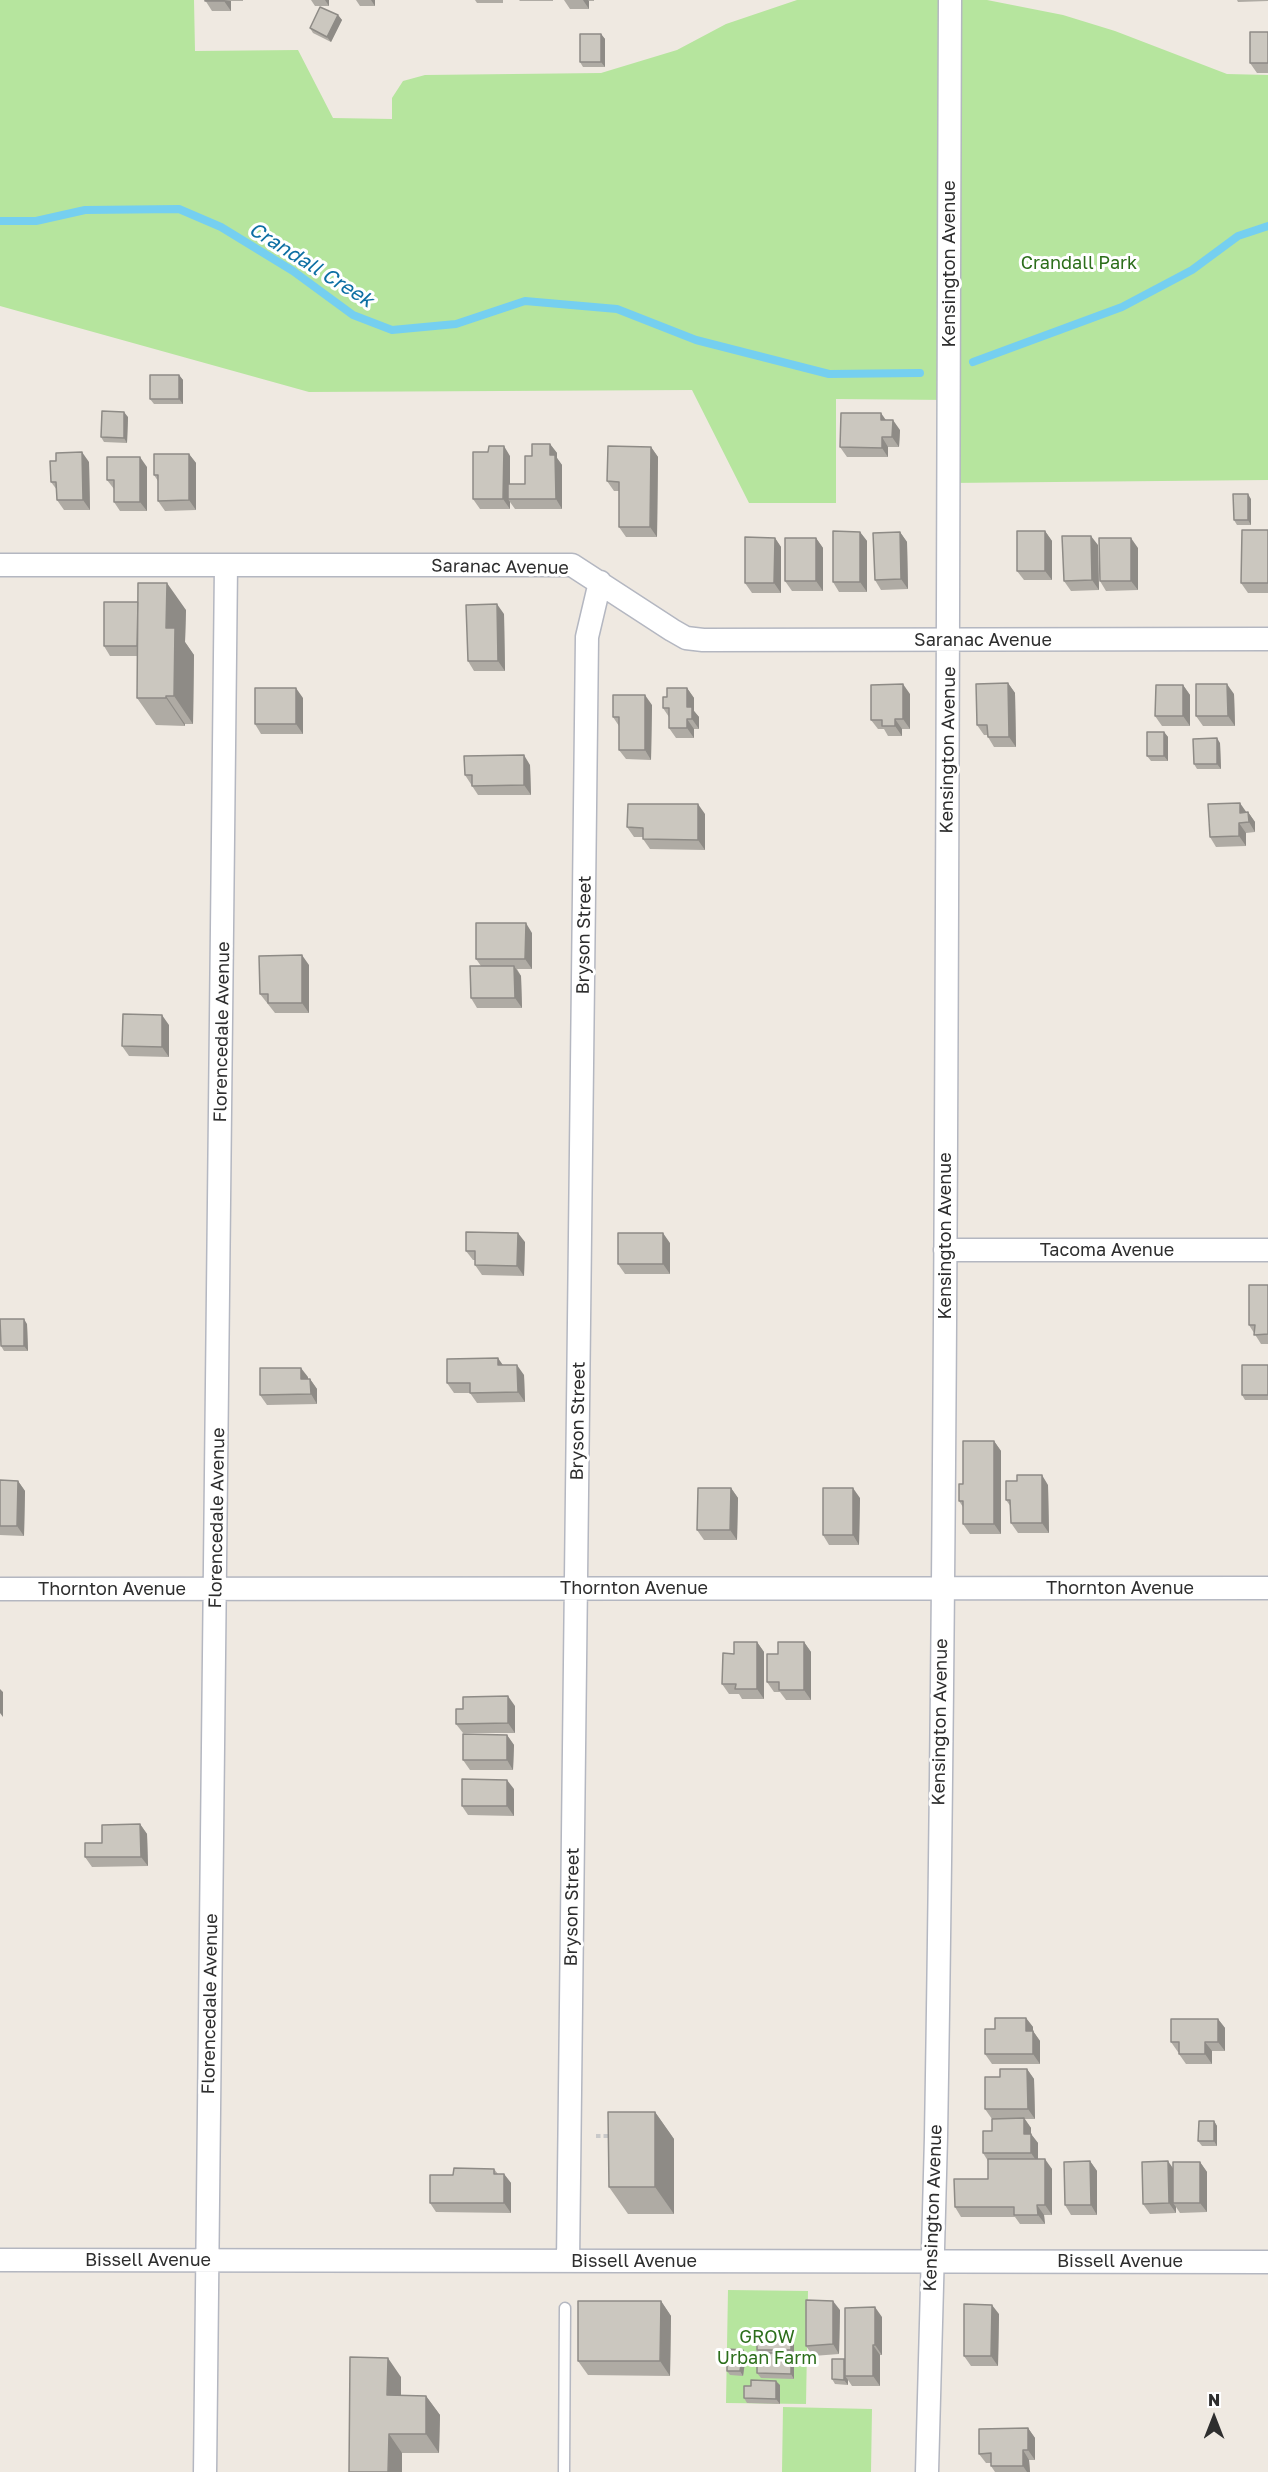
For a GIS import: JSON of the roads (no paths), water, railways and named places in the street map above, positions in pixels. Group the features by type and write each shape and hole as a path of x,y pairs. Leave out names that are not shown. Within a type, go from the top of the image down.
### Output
{"street":[{"name":"Kensington Avenue","path":"927,2472 929,2312 936,2139 945,1250 950,0"},
{"name":"Saranac Avenue","path":"0,565 572,565 686,638 704,640 1268,639"},
{"name":"Florencedale Avenue","path":"205,2472 226,565"},
{"name":"Bryson Street","path":"568,2261 587,637 590,615 600,582"},
{"name":"Tacoma Avenue","path":"945,1250 1268,1250"},
{"name":"Thornton Avenue","path":"0,1589 1268,1588"},
{"name":"Bissell Avenue","path":"0,2260 1268,2262"}],"lane":[{"path":"564,2472 565,2308"}],"waterway":[{"name":"Crandall Creek","path":"0,221 36,221 85,210 179,209 221,227 293,271 353,315 392,330 456,324 525,301 617,309 696,340 829,374 920,373"},
{"name":"Crandall Creek","path":"973,362 1122,307 1192,270 1238,236 1268,226"}],"park label":[{"name":"Crandall Park","path":"1079,263"},
{"name":"GROW Urban Farm","path":"767,2347"}]}
